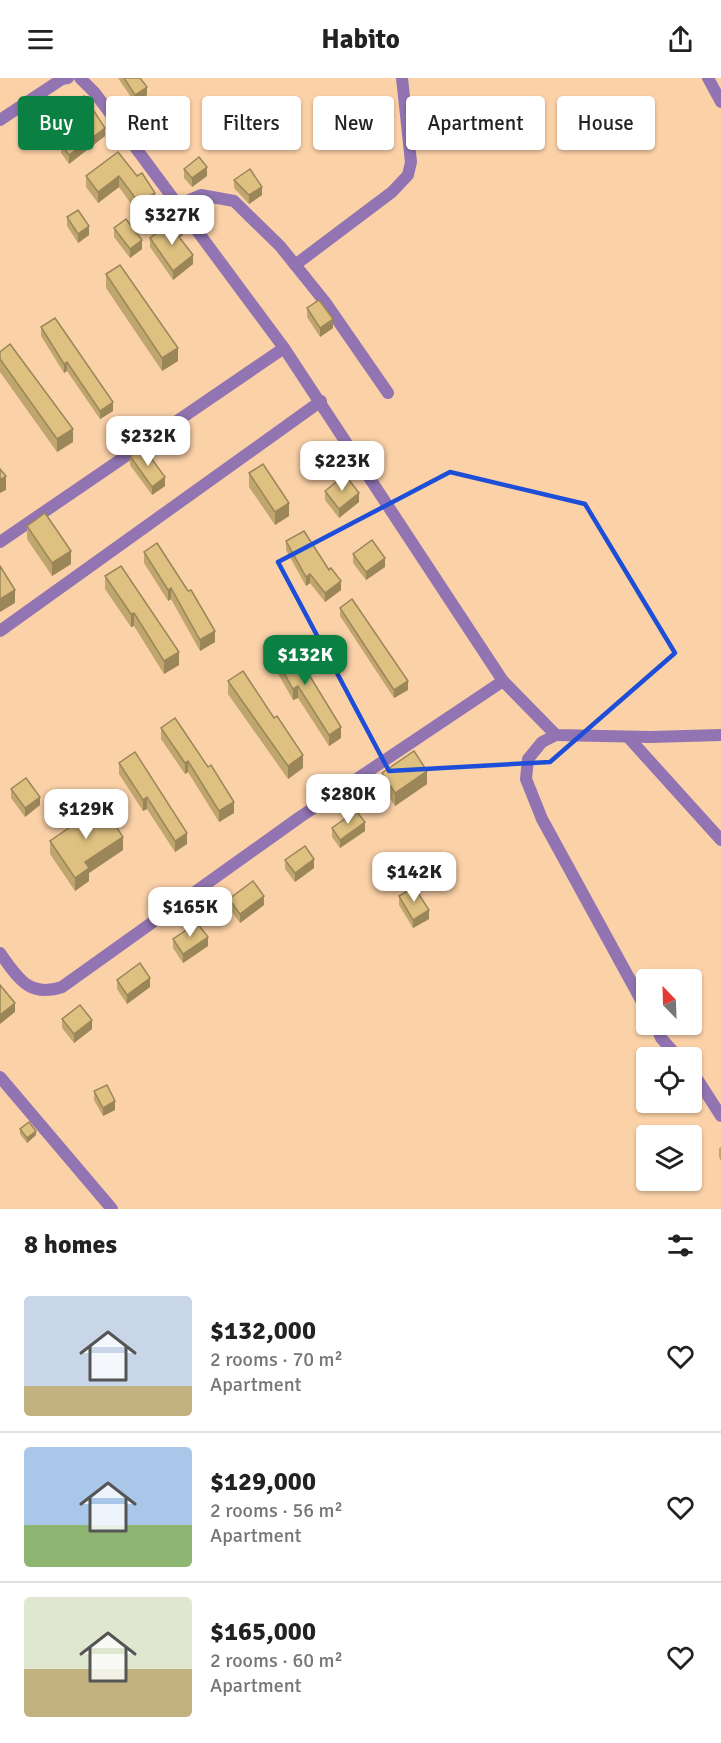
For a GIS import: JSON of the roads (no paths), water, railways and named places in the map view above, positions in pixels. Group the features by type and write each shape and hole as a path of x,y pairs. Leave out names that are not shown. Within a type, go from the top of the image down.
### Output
{"street":[{"path":"0,120 62,79 68,78"},
{"path":"80,78 95,93 284,348 503,681 556,735"},
{"path":"295,265 392,192 408,175 411,162 402,78"},
{"path":"708,78 721,102"},
{"path":"178,205 201,195 234,201 295,265 325,302 388,393"},
{"path":"0,542 284,348"},
{"path":"0,631 321,401"},
{"path":"0,953 16,976 34,990 47,992 62,987 300,817 503,681"},
{"path":"636,991 542,819 526,779 528,759 542,742 556,735 628,737 721,735"},
{"path":"628,737 721,840"},
{"path":"660,1035 669,1047"},
{"path":"0,1077 112,1209"},
{"path":"702,1087 721,1116"}]}
